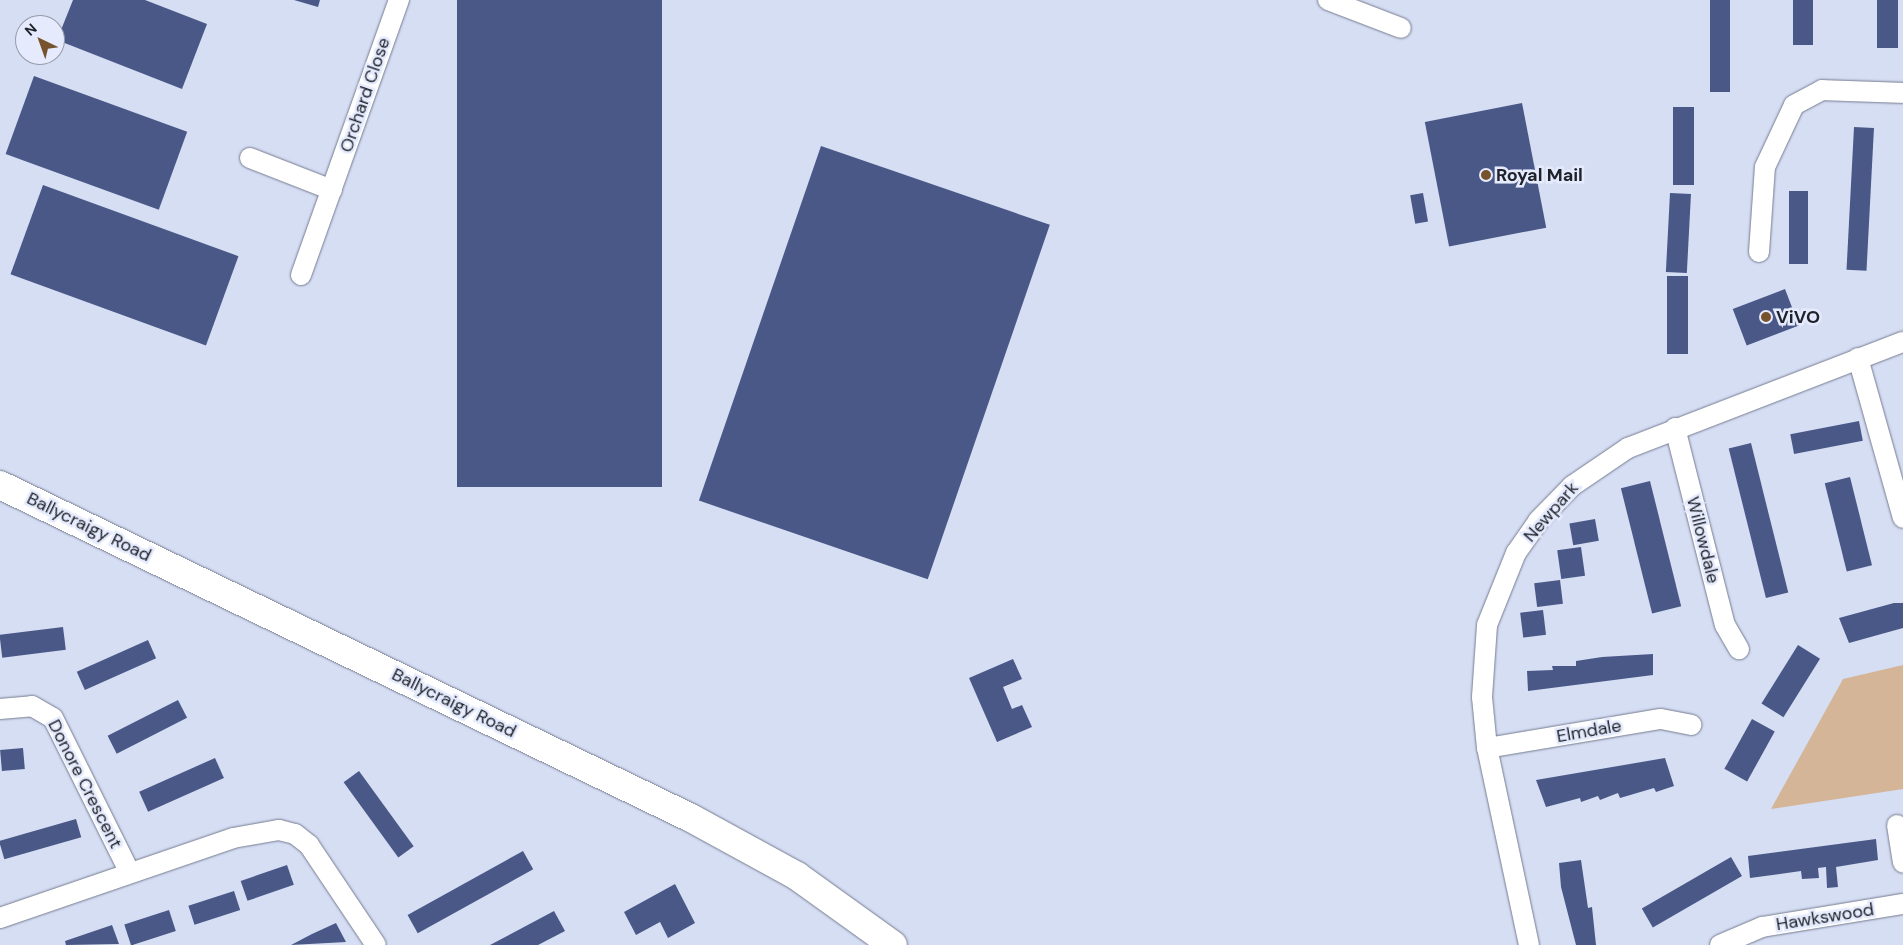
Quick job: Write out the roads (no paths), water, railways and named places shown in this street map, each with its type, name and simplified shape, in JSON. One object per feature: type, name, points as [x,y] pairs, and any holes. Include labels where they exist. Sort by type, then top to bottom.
[{"type":"main road","name":"Ballycraigy Road","points":[[0,485],[684,814],[797,876],[894,945]]},
{"type":"street","name":"Orchard Close","points":[[302,275],[399,0]]},
{"type":"street","points":[[1328,0],[1401,28]]},
{"type":"street","points":[[1759,252],[1765,167],[1794,105],[1822,90],[1903,94]]},
{"type":"street","points":[[250,158],[332,190]]},
{"type":"street","name":"Newpark","points":[[1529,945],[1486,748],[1482,659],[1487,625],[1516,553],[1542,516],[1593,469],[1675,428],[1903,342]]},
{"type":"street","points":[[1858,358],[1903,518]]},
{"type":"street","name":"Willowdale","points":[[1675,428],[1725,625],[1739,649]]},
{"type":"street","name":"Donore Crescent","points":[[0,709],[32,706],[53,718],[130,873]]},
{"type":"street","name":"Elmdale","points":[[1486,748],[1661,719],[1692,725]]},
{"type":"street","points":[[1897,824],[1903,862]]},
{"type":"street","points":[[0,918],[249,833],[292,832],[309,846],[376,945]]},
{"type":"street","name":"Hawkswood","points":[[1720,945],[1762,927],[1903,904]]},
{"type":"place","name":"Royal Mail","points":[[1486,175]]},
{"type":"place","name":"ViVO","points":[[1766,317]]}]
